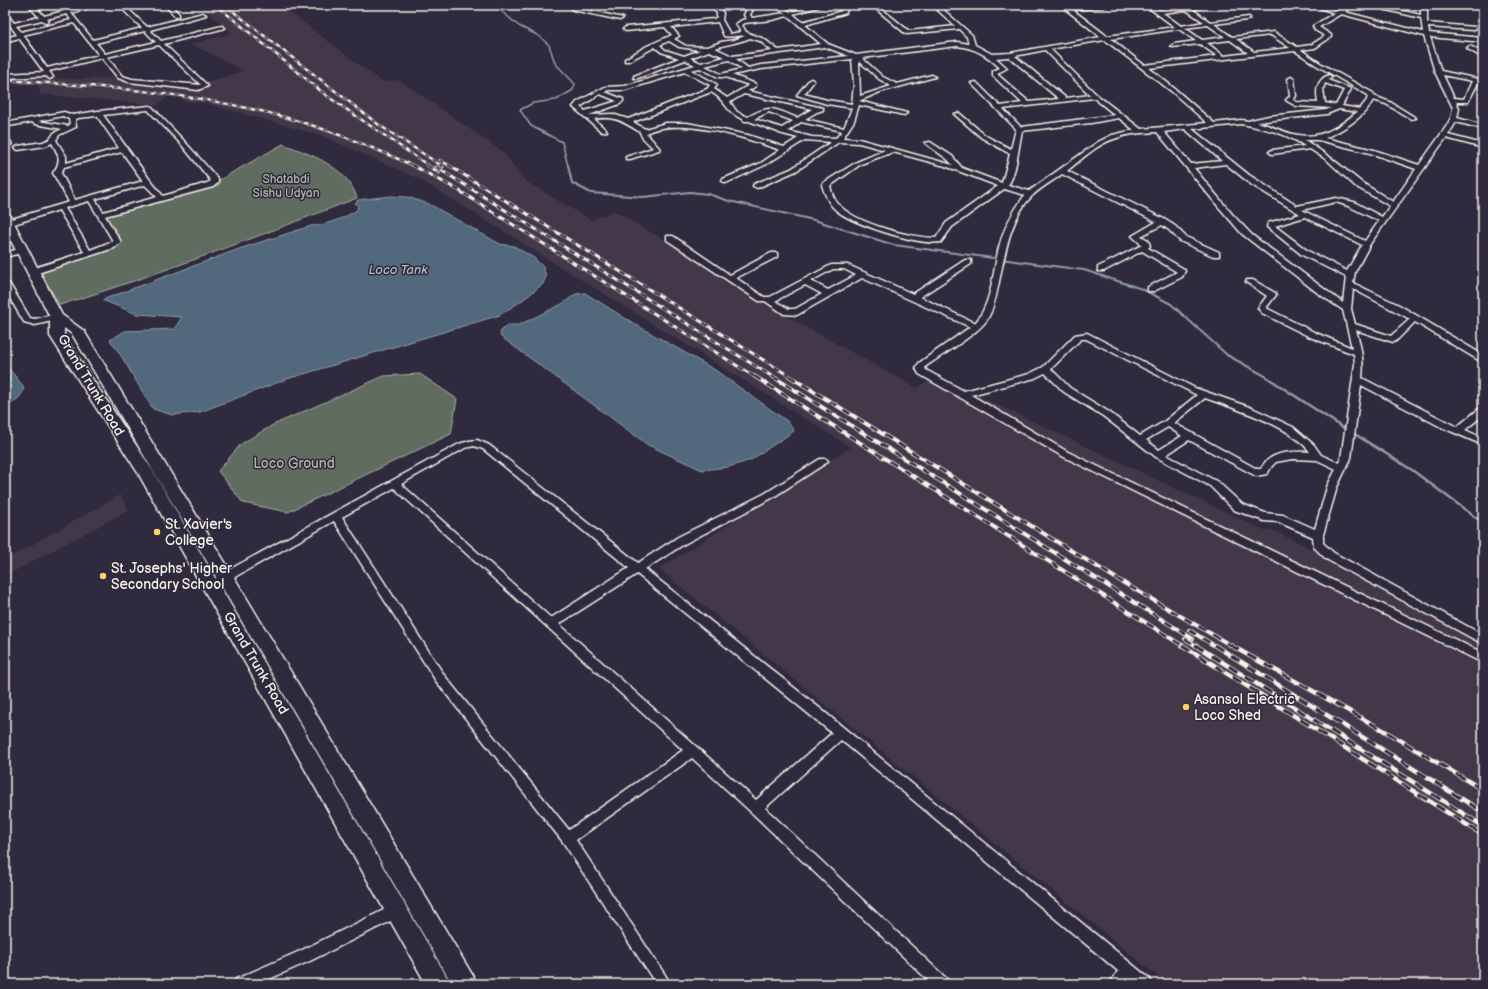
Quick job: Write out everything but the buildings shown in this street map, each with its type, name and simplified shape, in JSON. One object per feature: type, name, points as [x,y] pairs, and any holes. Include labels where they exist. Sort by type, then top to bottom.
[{"type":"main road","name":"Grand Trunk Road","points":[[8,227],[22,250],[32,272],[57,317],[57,336],[100,404],[218,581],[439,984]]},
{"type":"main road","points":[[218,581],[465,984]]},
{"type":"street","points":[[31,5],[51,26]]},
{"type":"street","points":[[62,5],[120,77],[125,80],[194,88],[205,86],[121,5]]},
{"type":"street","points":[[10,23],[43,18],[97,5]]},
{"type":"street","points":[[168,5],[177,15]]},
{"type":"street","points":[[580,5],[575,9],[620,18]]},
{"type":"street","points":[[608,5],[627,8],[633,5]]},
{"type":"street","points":[[717,5],[716,8],[720,15],[719,20],[724,27],[726,35],[747,35],[762,40],[787,56],[785,58],[739,64]]},
{"type":"street","points":[[750,5],[751,10],[747,14],[750,20]]},
{"type":"street","points":[[777,5],[790,14],[826,45],[856,57],[881,78],[896,86]]},
{"type":"street","points":[[747,35],[739,24],[750,20],[772,18],[790,14],[822,5]]},
{"type":"street","points":[[801,24],[844,12],[845,10],[836,5]]},
{"type":"street","points":[[936,5],[970,36],[972,46]]},
{"type":"street","points":[[1063,5],[1173,90],[1212,124]]},
{"type":"street","points":[[1069,9],[1104,5]]},
{"type":"street","points":[[1148,5],[1222,57]]},
{"type":"street","points":[[1157,12],[1184,7],[1214,5]]},
{"type":"street","points":[[1315,5],[1338,13],[1428,35],[1483,40]]},
{"type":"street","points":[[1143,67],[1313,47],[1328,37],[1328,34],[1316,28],[1350,5]]},
{"type":"street","points":[[1368,5],[1425,21],[1473,28]]},
{"type":"street","points":[[1424,5],[1425,21],[1438,72],[1456,108],[1454,119],[1444,136],[1393,204],[1384,220],[1366,244],[1349,280],[1346,308],[1358,353],[1358,380],[1351,417],[1346,458],[1332,487],[1318,535],[1318,544],[1330,556],[1483,640]]},
{"type":"street","points":[[1475,5],[1483,7]]},
{"type":"street","points":[[1184,7],[1210,23],[1252,53]]},
{"type":"street","points":[[878,8],[908,33],[960,28]]},
{"type":"street","points":[[89,37],[198,10]]},
{"type":"street","points":[[5,15],[48,74]]},
{"type":"street","points":[[93,42],[203,15]]},
{"type":"street","points":[[992,56],[1010,55],[1106,38],[1247,18]]},
{"type":"street","points":[[626,29],[719,20]]},
{"type":"street","points":[[5,40],[51,26],[76,21]]},
{"type":"street","points":[[627,60],[656,44],[676,36],[666,25]]},
{"type":"street","points":[[5,76],[48,74],[105,57],[222,28]]},
{"type":"street","points":[[1174,46],[1272,32],[1318,64],[1368,91],[1372,97],[1384,100],[1413,118]]},
{"type":"street","points":[[636,77],[686,59],[723,43],[738,41],[747,35]]},
{"type":"street","points":[[670,39],[680,47],[708,49],[723,53],[746,69]]},
{"type":"street","points":[[656,44],[663,51],[686,59],[717,75],[726,75],[746,69],[957,44],[972,46],[992,56],[1004,68],[995,72],[996,75],[1027,104]]},
{"type":"street","points":[[604,131],[576,107],[576,105],[610,87],[626,88],[729,57],[826,45]]},
{"type":"street","points":[[1046,48],[1095,96],[1139,131]]},
{"type":"street","points":[[1470,48],[1483,56]]},
{"type":"street","points":[[1010,55],[1065,100]]},
{"type":"street","points":[[757,186],[789,174],[802,166],[838,139],[846,130],[853,115],[855,102],[857,71],[856,57]]},
{"type":"street","points":[[629,121],[711,90],[710,89],[714,84],[685,69]]},
{"type":"street","points":[[1438,72],[1480,81],[1466,101],[1451,100]]},
{"type":"street","points":[[1460,76],[1465,73],[1483,77]]},
{"type":"street","points":[[1322,105],[1319,89],[1321,83],[1336,74]]},
{"type":"street","points":[[726,75],[754,85],[727,101]]},
{"type":"street","points":[[855,102],[896,86],[932,77]]},
{"type":"street","points":[[1291,79],[1293,96],[1289,100],[1296,104],[1338,106],[1361,111]]},
{"type":"street","points":[[811,81],[800,95],[827,102],[855,102],[904,113]]},
{"type":"street","points":[[1324,81],[1348,89],[1338,106],[1327,112],[1265,118],[1251,122],[1139,131],[1114,136],[1100,143],[1030,194],[1018,209],[1011,222],[1003,246],[984,318],[976,327],[922,365],[920,368],[922,372],[964,394],[1018,428],[1065,454],[1483,658]]},
{"type":"street","points":[[974,83],[1019,129]]},
{"type":"street","points":[[711,90],[727,101],[732,112],[746,120],[781,132],[804,137],[859,141],[959,169],[1003,186],[1030,194]]},
{"type":"street","points":[[586,116],[622,100],[600,92]]},
{"type":"street","points":[[744,92],[820,109]]},
{"type":"street","points":[[999,108],[1095,96]]},
{"type":"street","points":[[1318,138],[1348,123],[1361,111],[1372,97]]},
{"type":"street","points":[[781,132],[815,110],[820,109],[827,102]]},
{"type":"street","points":[[5,146],[9,144],[5,138],[6,125],[64,114],[73,118],[81,115],[152,108],[215,179],[214,183],[210,185],[101,215]]},
{"type":"street","points":[[746,120],[763,111],[770,110],[799,120],[846,130]]},
{"type":"street","points":[[98,113],[147,182],[161,198]]},
{"type":"street","points":[[586,116],[610,114],[621,117],[644,131],[666,125],[687,125],[748,137],[786,150]]},
{"type":"street","points":[[957,114],[984,137],[1013,153]]},
{"type":"street","points":[[1019,129],[1119,116]]},
{"type":"street","points":[[18,148],[44,144],[53,140],[56,134],[74,126],[72,120],[73,118]]},
{"type":"street","points":[[1454,119],[1483,127]]},
{"type":"street","points":[[29,120],[44,124],[53,124],[70,129]]},
{"type":"street","points":[[1251,122],[1280,130],[1296,137],[1312,147],[1358,184],[1393,204]]},
{"type":"street","points":[[1186,127],[1254,183],[1305,215],[1366,244]]},
{"type":"street","points":[[892,150],[859,163],[826,185],[831,201],[841,212],[873,226],[929,240],[938,240],[949,225],[1003,186],[1009,174],[1019,129]]},
{"type":"street","points":[[1160,130],[1249,237],[1282,261],[1324,295],[1346,308]]},
{"type":"street","points":[[628,158],[657,149],[655,145],[644,136],[642,133],[644,131]]},
{"type":"street","points":[[1444,136],[1483,146]]},
{"type":"street","points":[[726,181],[763,164],[804,137]]},
{"type":"street","points":[[1296,137],[1318,138],[1372,151],[1420,168]]},
{"type":"street","points":[[53,140],[63,156],[62,166],[57,173],[74,203]]},
{"type":"street","points":[[928,143],[949,157],[959,169]]},
{"type":"street","points":[[1272,152],[1312,147]]},
{"type":"street","points":[[62,166],[124,149]]},
{"type":"street","points":[[1191,166],[1229,162]]},
{"type":"street","points":[[1062,171],[1160,221],[1172,228],[1183,239],[1216,254]]},
{"type":"street","points":[[8,227],[74,203],[147,182]]},
{"type":"street","points":[[32,272],[111,246],[117,242],[91,198]]},
{"type":"street","points":[[1295,209],[1336,200],[1351,204],[1384,220]]},
{"type":"street","points":[[62,208],[88,253]]},
{"type":"street","points":[[1305,215],[1271,225],[1271,227],[1305,253],[1483,359]]},
{"type":"street","points":[[1101,269],[1143,248],[1146,244],[1136,236],[1157,225],[1160,221]]},
{"type":"street","points":[[670,238],[750,292],[768,300],[787,312],[792,313],[797,312],[829,294],[861,274]]},
{"type":"street","points":[[1143,248],[1181,271],[1179,275],[1151,289]]},
{"type":"street","points":[[5,255],[22,250]]},
{"type":"street","points":[[730,278],[774,255]]},
{"type":"street","points":[[914,297],[968,262]]},
{"type":"street","points":[[768,300],[831,267],[846,267],[914,297],[976,327]]},
{"type":"street","points":[[804,282],[829,294]]},
{"type":"street","points":[[1250,282],[1272,295],[1262,308],[1265,311],[1313,335],[1358,353]]},
{"type":"street","points":[[6,288],[28,320],[35,322],[57,317]]},
{"type":"street","points":[[1351,325],[1393,339],[1415,318]]},
{"type":"street","points":[[964,394],[1032,376],[1046,370],[1078,337],[1087,336],[1203,395],[1249,410],[1290,429],[1300,436],[1318,457]]},
{"type":"street","points":[[1046,370],[1067,390],[1106,414],[1158,455],[1214,484],[1238,507],[1264,517],[1284,520],[1318,535]]},
{"type":"street","points":[[1358,380],[1458,431],[1483,442]]},
{"type":"street","points":[[1140,440],[1168,423],[1203,395]]},
{"type":"street","points":[[1458,431],[1483,410]]},
{"type":"street","points":[[1168,423],[1256,473],[1264,472],[1269,463],[1282,457],[1307,455],[1318,457],[1341,468]]},
{"type":"street","points":[[1158,455],[1189,436]]},
{"type":"street","points":[[218,581],[462,446],[474,442],[479,443],[637,567],[1145,984]]},
{"type":"street","points":[[550,624],[637,567],[688,537],[768,496],[823,461]]},
{"type":"street","points":[[394,483],[756,808],[942,984]]},
{"type":"street","points":[[336,516],[440,678],[568,838],[664,984]]},
{"type":"street","points":[[756,808],[841,733]]},
{"type":"street","points":[[568,838],[692,750]]},
{"type":"street","points":[[241,984],[305,956],[398,910]]},
{"type":"street","points":[[1116,984],[1128,970]]},
{"type":"shaded area","points":[[199,5],[280,5],[382,82],[399,80],[503,152],[525,181],[591,220],[614,211],[708,265],[777,311],[917,388],[930,380],[961,399],[972,393],[1266,531],[1270,529],[1319,552],[1468,630],[1472,639],[1483,645],[1483,984],[1167,984],[659,569],[851,447],[419,179],[323,136],[205,103],[181,101],[184,98],[168,97],[157,105],[40,94],[39,85],[5,84],[5,77],[77,79],[118,78],[195,86],[244,71],[191,44],[232,33]]},
{"type":"shaded area","points":[[120,495],[129,510],[5,576],[5,560]]},
{"type":"green space","name":"Shatabdi Sishu Udyan","points":[[283,144],[316,157],[337,170],[352,187],[357,198],[172,268],[60,305],[36,266],[120,241],[104,217],[219,180]]},
{"type":"green space","name":"Loco Ground","points":[[420,374],[457,399],[451,434],[288,512],[243,503],[218,471],[241,444],[273,425],[384,376]]},
{"type":"water","name":"Loco Tank","points":[[390,196],[407,197],[429,204],[500,244],[514,246],[534,258],[543,267],[546,276],[543,284],[500,315],[287,379],[200,412],[172,415],[153,409],[110,340],[125,331],[174,329],[182,317],[137,314],[102,300],[239,249],[311,226],[335,221],[357,210],[358,205],[355,203],[358,200]]},
{"type":"water","points":[[585,293],[633,323],[715,370],[787,421],[794,431],[751,460],[728,467],[702,470],[648,445],[500,336],[501,331],[507,325],[519,325],[562,304],[576,294]]},
{"type":"water","points":[[5,364],[24,387],[20,397],[5,408]]},
{"type":"waterway","points":[[494,5],[519,26],[539,36],[549,45],[555,63],[575,84],[573,90],[556,100],[533,103],[520,110],[531,126],[562,142],[568,166]]},
{"type":"waterway","points":[[568,165],[572,183],[591,193],[643,197],[690,192],[708,194],[729,201],[814,220],[894,245],[1084,270],[1142,289],[1171,304],[1227,355],[1267,377]]},
{"type":"waterway","points":[[1265,376],[1348,431]]},
{"type":"waterway","points":[[1353,433],[1412,470],[1483,523]]},
{"type":"railway","points":[[216,5],[327,96],[429,166]]},
{"type":"railway","points":[[230,9],[379,125],[442,166]]},
{"type":"railway","points":[[5,80],[146,91],[250,108],[334,133],[413,166]]},
{"type":"railway","points":[[440,160],[450,166]]},
{"type":"railway","points":[[427,165],[439,173]]},
{"type":"railway","points":[[448,165],[791,377]]},
{"type":"railway","points":[[413,166],[458,190],[755,377]]},
{"type":"railway","points":[[436,167],[773,377]]},
{"type":"railway","points":[[754,376],[1183,646]]},
{"type":"railway","points":[[772,376],[1193,639]]},
{"type":"railway","points":[[789,376],[1117,579],[1232,646]]},
{"type":"railway","points":[[1189,630],[1215,646]]},
{"type":"railway","points":[[1185,639],[1197,646]]},
{"type":"railway","points":[[1182,645],[1483,835]]},
{"type":"railway","points":[[1195,645],[1483,826]]},
{"type":"railway","points":[[1214,645],[1483,812]]},
{"type":"railway","points":[[1230,645],[1383,730],[1483,790]]},
{"type":"place","name":"St. Xavier's College","points":[[157,532]]},
{"type":"place","name":"St. Josephs' Higher Secondary School","points":[[103,576]]},
{"type":"place","name":"Asansol Electric Loco Shed","points":[[1186,707]]}]
